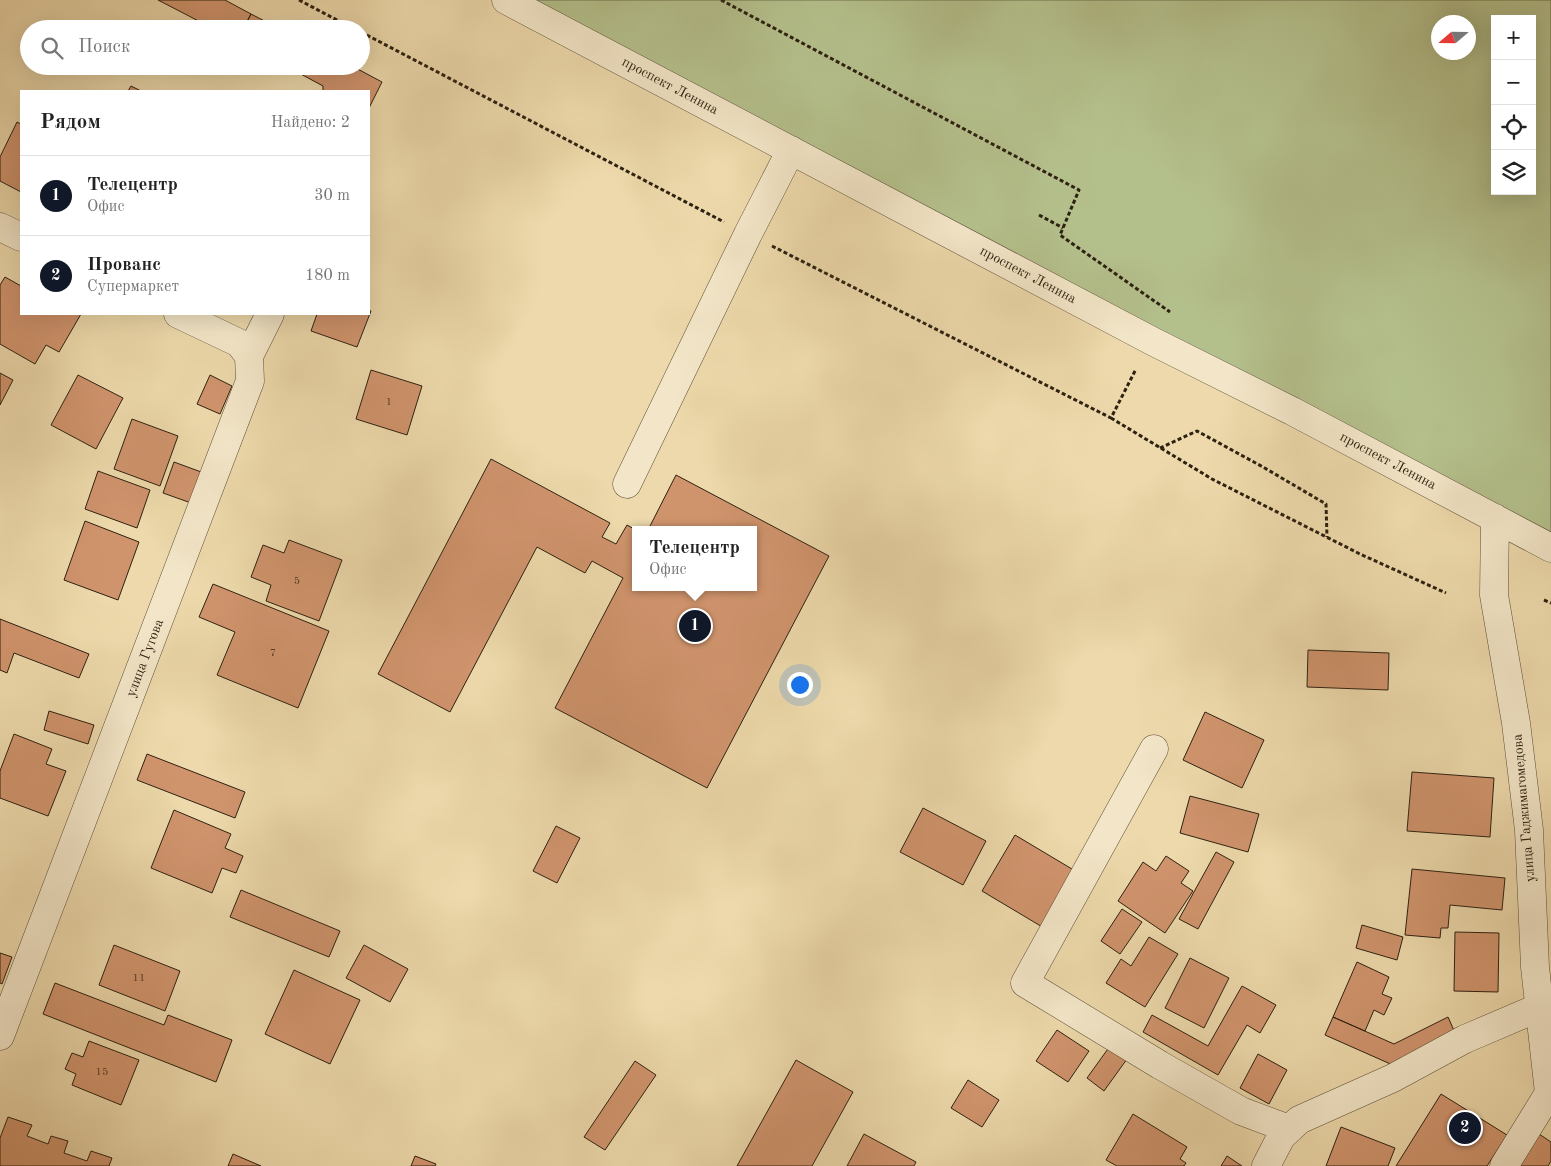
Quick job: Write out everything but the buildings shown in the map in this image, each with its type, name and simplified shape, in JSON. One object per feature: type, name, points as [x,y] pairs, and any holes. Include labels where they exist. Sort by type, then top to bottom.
[{"type":"street","name":"проспект Ленина","points":[[506,0],[1145,337],[1292,411],[1551,548]]},
{"type":"street","points":[[627,484],[791,150]]},
{"type":"street","points":[[0,227],[20,237]]},
{"type":"street","points":[[180,315],[239,343],[249,356],[270,315]]},
{"type":"street","name":"улица Гугова","points":[[0,1036],[250,381],[249,356]]},
{"type":"street","name":"улица Гаджимагомедова","points":[[1495,518],[1494,595],[1516,723],[1529,830],[1543,969],[1540,1007],[1550,1095]]},
{"type":"street","points":[[1154,749],[1025,983],[1160,1065],[1241,1110],[1290,1129]]},
{"type":"street","points":[[1266,1166],[1281,1136],[1299,1120],[1393,1078],[1465,1039],[1540,1007]]},
{"type":"street","points":[[1504,1166],[1550,1095]]},
{"type":"path","points":[[300,0],[337,20]]},
{"type":"path","points":[[721,0],[1079,190],[1060,235],[1170,312]]},
{"type":"path","points":[[1039,215],[1063,228]]},
{"type":"path","points":[[1111,418],[1212,479],[1360,554],[1446,593]]},
{"type":"path","points":[[1160,448],[1197,431],[1326,504],[1327,537]]},
{"type":"path","points":[[1544,600],[1551,603]]},
{"type":"green space","points":[[506,0],[1551,0],[1551,548]]},
{"type":"place","name":"Телецентр","points":[[695,626]]},
{"type":"place","name":"Прованс","points":[[1465,1128]]}]
